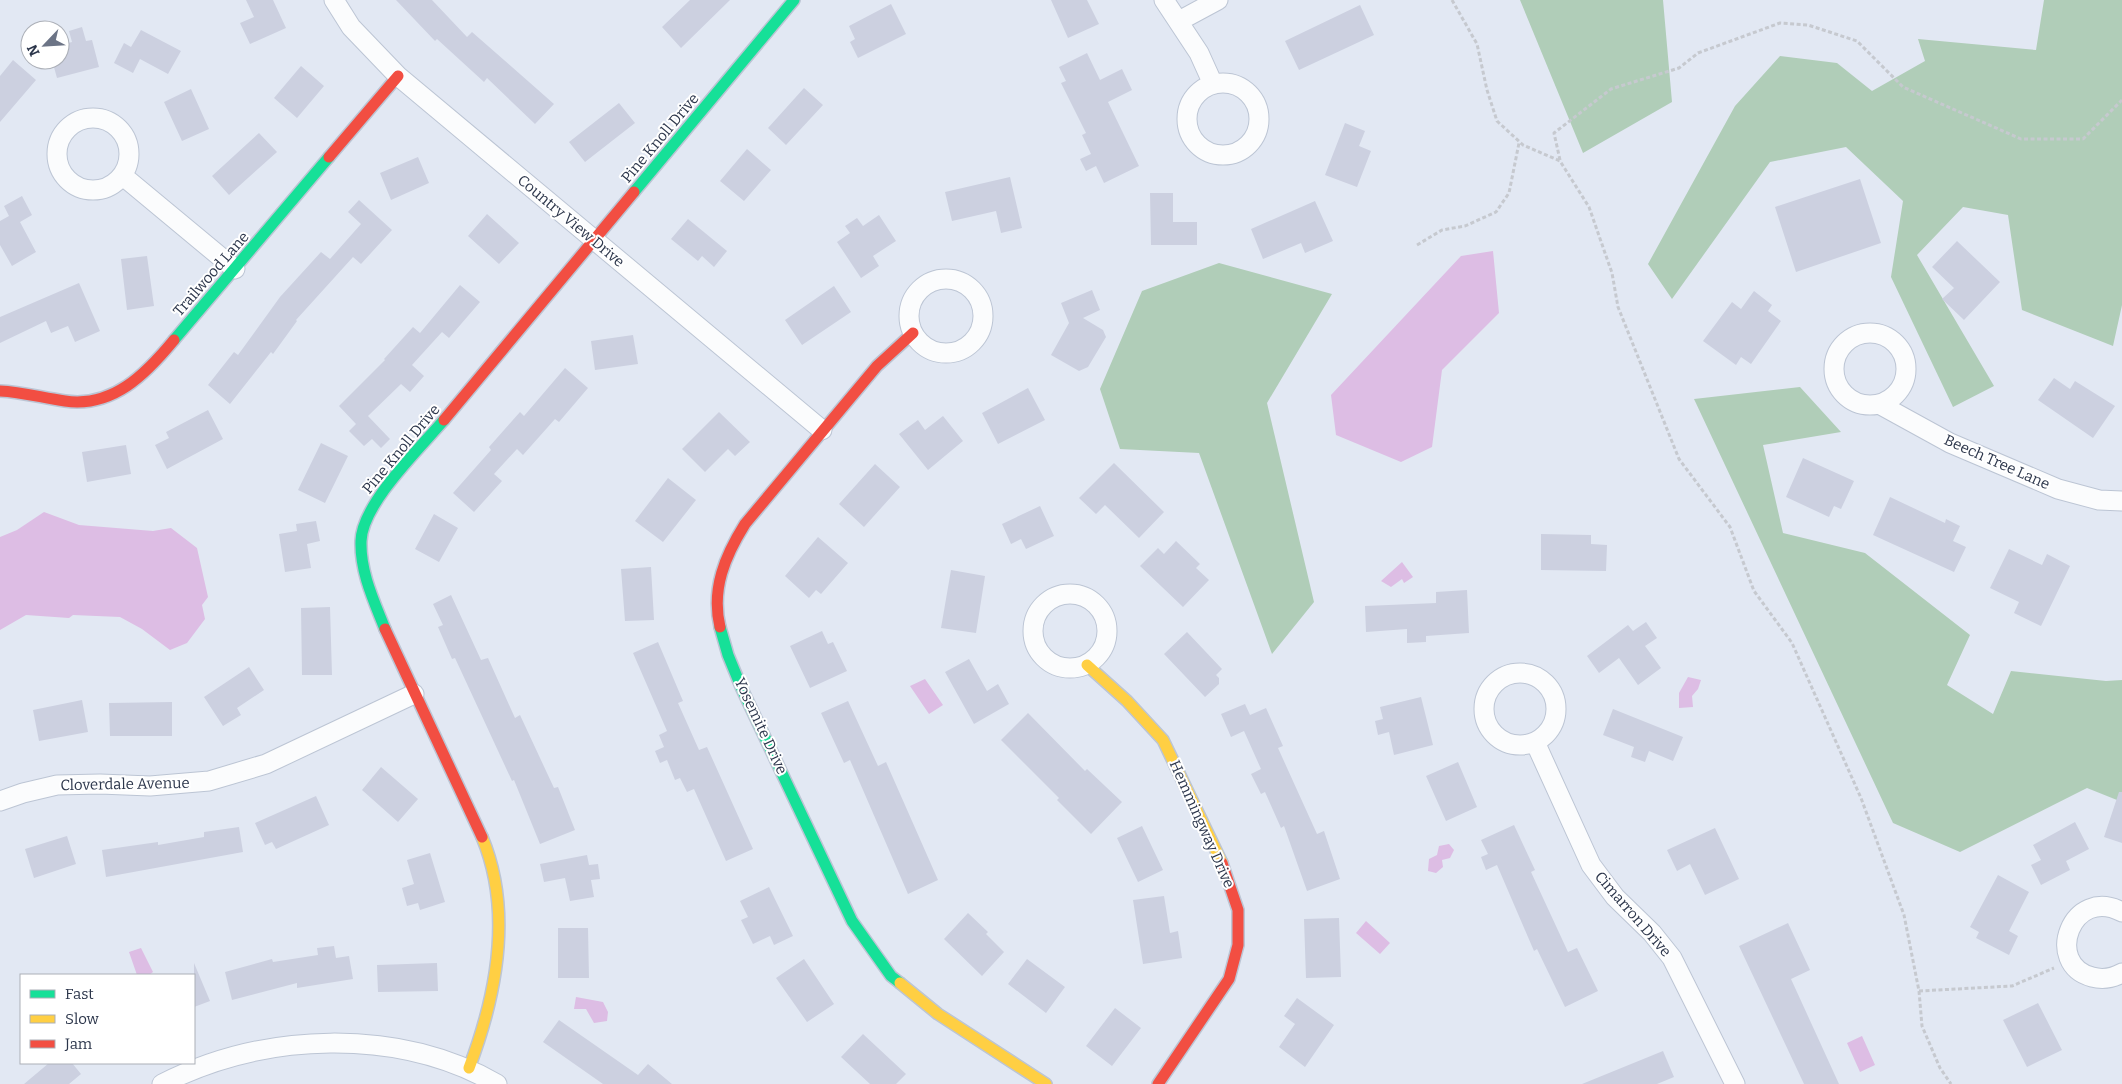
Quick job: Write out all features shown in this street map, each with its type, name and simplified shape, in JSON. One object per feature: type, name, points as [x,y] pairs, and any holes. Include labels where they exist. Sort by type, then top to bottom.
[{"type":"street","name":"Country View Drive","points":[[334,0],[351,26],[398,76],[822,430]]},
{"type":"street","name":"Pine Knoll Drive","points":[[469,1068],[491,1006],[496,962],[498,911],[488,853],[452,765],[414,694],[385,630],[365,575],[360,542],[372,508],[794,0]]},
{"type":"street","points":[[1164,0],[1180,21],[1199,53],[1213,84]]},
{"type":"street","points":[[1180,21],[1218,0]]},
{"type":"street","name":"Trailwood Lane","points":[[0,390],[9,390],[58,401],[82,402],[110,396],[137,380],[235,269],[398,76]]},
{"type":"street","points":[[123,176],[235,269]]},
{"type":"street","name":"Yosemite Drive","points":[[914,333],[877,366],[744,524],[728,551],[718,584],[719,625],[735,670],[848,912],[872,952],[891,976],[938,1014],[1046,1084]]},
{"type":"street","name":"Beech Tree Lane","points":[[1879,404],[1950,443],[2058,489],[2099,500],[2122,501]]},
{"type":"street","points":[[1075,593],[1094,603],[1102,612],[1107,623],[1107,636],[1104,647],[1097,657],[1087,665],[1075,669],[1062,668],[1050,664],[1041,656],[1034,644],[1032,632],[1034,620],[1040,608],[1049,600],[1060,595],[1075,593]]},
{"type":"street","name":"Hemmingway Drive","points":[[1087,665],[1128,701],[1163,740],[1228,875],[1238,910],[1238,945],[1229,979],[1158,1084]]},
{"type":"street","name":"Cloverdale Avenue","points":[[0,801],[57,785],[150,786],[209,781],[266,764],[414,694]]},
{"type":"street","name":"Cimarron Drive","points":[[1535,742],[1591,865],[1615,897],[1652,933],[1672,958],[1735,1084]]},
{"type":"street","points":[[2121,978],[2099,978],[2082,972],[2072,961],[2067,948],[2067,939],[2069,930],[2080,914],[2097,907],[2106,906],[2122,912]]},
{"type":"street","points":[[162,1084],[196,1068],[229,1057],[264,1048],[304,1043],[376,1046],[469,1068],[498,1084]]},
{"type":"path","points":[[1452,0],[1477,44],[1487,90],[1497,121],[1519,142],[1560,160]]},
{"type":"path","points":[[1951,1084],[1940,1068],[1922,1026],[1919,991],[1904,914],[1861,798],[1792,643],[1754,590],[1730,527],[1679,459],[1618,307],[1612,274],[1589,207],[1560,160],[1554,133],[1611,89],[1679,68],[1698,53],[1780,23],[1808,25],[1857,41],[1903,87],[2021,139],[2083,139],[2122,100]]},
{"type":"path","points":[[1416,245],[1442,230],[1465,226],[1496,212],[1509,193],[1519,142]]},
{"type":"path","points":[[1919,991],[2012,986],[2072,961]]},
{"type":"green space","points":[[1520,0],[1663,0],[1672,102],[1583,153]]},
{"type":"green space","points":[[2044,0],[2122,0],[2122,305],[2113,346],[2022,310],[2008,215],[1963,207],[1917,255],[1994,386],[1953,407],[1891,277],[1903,201],[1846,147],[1770,162],[1672,299],[1648,264],[1735,106],[1780,56],[1837,63],[1872,91],[1925,61],[1918,39],[2036,50]]},
{"type":"green space","points":[[1219,263],[1332,294],[1267,403],[1314,602],[1272,654],[1199,453],[1120,449],[1100,389],[1142,291]]},
{"type":"green space","points":[[1800,387],[1841,432],[1763,445],[1783,533],[1865,553],[1970,635],[1947,685],[1993,714],[2011,671],[2106,681],[2122,680],[2122,802],[2087,788],[1960,852],[1893,823],[1694,399]]},
{"type":"shaded area","points":[[1493,251],[1499,313],[1442,370],[1432,447],[1401,462],[1336,435],[1331,395],[1461,256]]},
{"type":"shaded area","points":[[44,512],[79,525],[153,531],[171,528],[197,548],[208,597],[202,605],[205,619],[187,643],[170,650],[142,629],[120,617],[73,615],[69,618],[26,615],[0,630],[0,537],[17,530]]},
{"type":"shaded area","points":[[1402,562],[1413,577],[1404,583],[1402,579],[1391,587],[1381,581]]},
{"type":"shaded area","points":[[1688,677],[1701,680],[1698,689],[1692,696],[1693,707],[1679,708],[1679,693]]},
{"type":"shaded area","points":[[925,679],[943,705],[929,714],[910,686]]},
{"type":"shaded area","points":[[1449,844],[1454,850],[1450,858],[1442,860],[1443,867],[1436,873],[1428,871],[1429,859],[1437,855],[1439,846]]},
{"type":"shaded area","points":[[1366,921],[1390,943],[1380,954],[1356,933]]},
{"type":"shaded area","points":[[141,948],[153,972],[150,974],[137,974],[129,952]]},
{"type":"shaded area","points":[[576,997],[603,1002],[608,1012],[607,1021],[594,1023],[586,1009],[574,1009]]},
{"type":"shaded area","points":[[1862,1036],[1875,1065],[1860,1072],[1847,1043]]},
{"type":"building","points":[[246,0],[273,0],[286,28],[250,44],[240,23],[254,17]]},
{"type":"building","points":[[396,0],[432,0],[467,37],[472,32],[554,104],[535,124],[487,78],[484,82],[437,39],[435,41]]},
{"type":"building","points":[[690,0],[730,0],[681,48],[662,27]]},
{"type":"building","points":[[1051,0],[1087,0],[1099,24],[1068,38]]},
{"type":"building","points":[[891,4],[906,34],[858,58],[850,42],[855,39],[849,26]]},
{"type":"building","points":[[1360,5],[1374,35],[1299,70],[1285,41]]},
{"type":"building","points":[[82,27],[86,41],[92,40],[99,67],[57,78],[55,70],[70,70],[70,42],[72,42],[70,31]]},
{"type":"building","points":[[141,30],[181,51],[168,74],[140,59],[133,73],[114,63],[124,43],[131,47]]},
{"type":"building","points":[[1087,53],[1100,80],[1122,69],[1132,90],[1108,102],[1139,166],[1104,183],[1096,166],[1086,171],[1080,159],[1091,154],[1082,135],[1086,133],[1061,83],[1066,81],[1059,67]]},
{"type":"building","points":[[13,60],[20,66],[20,70],[24,70],[36,80],[0,122],[0,76]]},
{"type":"building","points":[[301,66],[324,86],[297,118],[274,98]]},
{"type":"building","points":[[804,88],[823,105],[786,145],[768,128]]},
{"type":"building","points":[[191,89],[209,129],[182,141],[164,102]]},
{"type":"building","points":[[619,103],[635,123],[585,162],[569,142]]},
{"type":"building","points":[[1345,123],[1365,131],[1359,146],[1371,151],[1357,187],[1325,175]]},
{"type":"building","points":[[259,133],[277,152],[229,195],[212,176]]},
{"type":"building","points":[[747,149],[771,170],[744,201],[720,181]]},
{"type":"building","points":[[418,157],[429,183],[391,200],[380,173]]},
{"type":"building","points":[[1010,177],[1022,228],[1001,233],[996,211],[952,221],[945,192]]},
{"type":"building","points":[[1860,179],[1881,243],[1796,272],[1775,207]]},
{"type":"building","points":[[1150,193],[1173,193],[1173,222],[1197,222],[1197,245],[1151,245]]},
{"type":"building","points":[[22,196],[32,215],[20,222],[36,252],[12,266],[0,245],[0,221],[9,216],[4,206]]},
{"type":"building","points":[[359,200],[392,230],[361,264],[353,257],[296,320],[273,354],[271,352],[230,404],[208,385],[234,352],[238,355],[280,297],[321,252],[330,259],[361,224],[348,212]]},
{"type":"building","points":[[1315,201],[1333,241],[1305,253],[1301,243],[1263,259],[1251,229]]},
{"type":"building","points":[[487,214],[519,243],[499,264],[468,236]]},
{"type":"building","points":[[879,215],[896,241],[873,256],[879,266],[861,278],[837,242],[850,233],[845,226],[857,218],[863,226]]},
{"type":"building","points":[[688,219],[727,251],[714,267],[702,256],[698,261],[671,239]]},
{"type":"building","points":[[1957,241],[2000,282],[1964,320],[1942,299],[1954,288],[1932,267]]},
{"type":"building","points":[[147,256],[154,306],[127,310],[121,259]]},
{"type":"building","points":[[79,283],[100,331],[75,342],[68,326],[51,333],[46,321],[0,343],[0,317]]},
{"type":"building","points":[[460,285],[480,302],[449,338],[442,332],[412,365],[424,376],[410,392],[401,384],[368,416],[390,439],[381,448],[372,439],[364,446],[349,431],[356,424],[339,406],[385,360],[413,327],[420,333]]},
{"type":"building","points":[[834,286],[851,312],[802,345],[785,320]]},
{"type":"building","points":[[1092,290],[1100,310],[1083,318],[1103,330],[1106,337],[1088,367],[1079,371],[1051,355],[1069,323],[1061,303]]},
{"type":"building","points":[[1754,291],[1772,305],[1768,311],[1781,321],[1751,364],[1741,357],[1736,365],[1703,341],[1732,302],[1741,309]]},
{"type":"building","points":[[633,335],[638,364],[595,370],[591,341]]},
{"type":"building","points":[[565,368],[588,388],[559,422],[555,419],[523,455],[517,449],[494,474],[502,481],[474,512],[453,493],[491,450],[489,447],[520,412],[524,416]]},
{"type":"building","points":[[2054,378],[2070,389],[2075,381],[2115,406],[2093,438],[2038,400]]},
{"type":"building","points":[[1028,388],[1045,420],[998,444],[982,413]]},
{"type":"building","points":[[208,410],[223,439],[167,469],[155,445],[169,438],[166,432]]},
{"type":"building","points":[[719,412],[750,442],[735,456],[728,449],[705,472],[682,449]]},
{"type":"building","points":[[943,416],[963,441],[928,470],[899,434],[918,420],[925,430]]},
{"type":"building","points":[[321,443],[348,456],[325,503],[298,490]]},
{"type":"building","points":[[126,445],[131,474],[87,482],[82,452]]},
{"type":"building","points":[[1803,458],[1854,481],[1841,509],[1834,506],[1829,517],[1786,497]]},
{"type":"building","points":[[1114,463],[1164,512],[1139,538],[1105,505],[1096,514],[1079,498]]},
{"type":"building","points":[[875,464],[900,487],[864,527],[839,504]]},
{"type":"building","points":[[668,478],[696,500],[663,542],[635,521]]},
{"type":"building","points":[[1890,497],[1945,523],[1946,519],[1960,526],[1953,541],[1966,547],[1954,572],[1873,535]]},
{"type":"building","points":[[1040,506],[1054,536],[1026,549],[1021,539],[1011,544],[1002,524]]},
{"type":"building","points":[[434,514],[458,528],[439,562],[415,549]]},
{"type":"building","points":[[316,521],[320,541],[307,544],[311,568],[285,572],[279,534],[297,531],[296,524]]},
{"type":"building","points":[[1541,534],[1591,535],[1591,544],[1607,545],[1606,571],[1541,570]]},
{"type":"building","points":[[818,537],[848,563],[821,594],[816,590],[809,598],[785,576]]},
{"type":"building","points":[[1176,541],[1200,564],[1196,568],[1209,580],[1183,607],[1140,566],[1158,548],[1164,554]]},
{"type":"building","points":[[2009,549],[2042,565],[2047,554],[2070,566],[2041,626],[2014,613],[2019,602],[1990,588]]},
{"type":"building","points":[[651,567],[654,620],[625,621],[621,569]]},
{"type":"building","points":[[951,570],[985,576],[976,633],[941,628]]},
{"type":"building","points":[[1467,590],[1469,633],[1426,636],[1426,642],[1407,643],[1407,629],[1366,632],[1365,606],[1436,603],[1436,592]]},
{"type":"building","points":[[451,595],[481,660],[488,658],[515,718],[520,715],[554,788],[558,787],[575,830],[540,844],[514,780],[512,781],[455,658],[452,659],[438,627],[443,625],[433,604]]},
{"type":"building","points":[[330,607],[332,675],[302,675],[301,608]]},
{"type":"building","points":[[1646,622],[1657,638],[1645,646],[1661,668],[1638,685],[1619,658],[1599,673],[1587,656],[1628,625],[1633,631]]},
{"type":"building","points":[[822,631],[828,644],[833,642],[847,671],[810,688],[790,646]]},
{"type":"building","points":[[1187,632],[1222,669],[1216,675],[1219,678],[1219,684],[1205,697],[1164,654]]},
{"type":"building","points":[[658,642],[683,701],[678,703],[699,750],[707,747],[753,849],[726,861],[694,789],[687,792],[680,778],[675,780],[667,760],[660,763],[655,751],[664,747],[659,735],[667,731],[633,653]]},
{"type":"building","points":[[969,659],[987,691],[998,684],[1009,704],[974,724],[945,672]]},
{"type":"building","points":[[249,667],[264,690],[237,708],[241,715],[223,726],[204,697]]},
{"type":"building","points":[[1421,697],[1433,745],[1394,755],[1389,732],[1378,735],[1375,721],[1383,719],[1380,707]]},
{"type":"building","points":[[82,700],[88,732],[39,741],[33,710]]},
{"type":"building","points":[[848,701],[878,766],[886,762],[938,880],[908,894],[850,760],[844,763],[821,713]]},
{"type":"building","points":[[172,702],[172,736],[110,736],[109,703]]},
{"type":"building","points":[[1245,704],[1250,715],[1266,708],[1283,746],[1278,748],[1317,834],[1324,831],[1340,879],[1307,891],[1284,826],[1281,828],[1265,792],[1261,794],[1251,774],[1261,769],[1244,731],[1231,737],[1221,714]]},
{"type":"building","points":[[1613,709],[1683,737],[1673,761],[1649,751],[1645,762],[1631,757],[1634,747],[1603,735]]},
{"type":"building","points":[[1028,713],[1085,771],[1087,769],[1122,802],[1091,834],[1057,800],[1059,798],[1001,740]]},
{"type":"building","points":[[1458,762],[1477,807],[1446,821],[1426,776]]},
{"type":"building","points":[[381,767],[418,799],[398,822],[362,790]]},
{"type":"building","points":[[2119,792],[2122,792],[2122,843],[2104,837]]},
{"type":"building","points":[[316,796],[329,825],[276,849],[272,842],[265,845],[255,823]]},
{"type":"building","points":[[2075,822],[2089,849],[2066,861],[2070,870],[2041,885],[2031,865],[2041,860],[2033,845]]},
{"type":"building","points":[[1514,825],[1535,870],[1531,872],[1568,952],[1577,948],[1598,991],[1565,1007],[1537,949],[1534,951],[1497,865],[1486,870],[1481,857],[1488,854],[1481,840]]},
{"type":"building","points":[[1142,826],[1163,870],[1138,882],[1117,838]]},
{"type":"building","points":[[239,827],[243,852],[106,877],[102,850],[158,842],[158,845],[204,837],[204,832]]},
{"type":"building","points":[[1715,828],[1739,879],[1705,895],[1690,864],[1677,871],[1667,850]]},
{"type":"building","points":[[67,836],[76,864],[34,878],[25,849]]},
{"type":"building","points":[[430,853],[445,902],[420,910],[418,903],[407,906],[402,888],[414,884],[407,860]]},
{"type":"building","points":[[587,855],[589,865],[598,864],[600,879],[591,880],[594,897],[570,901],[565,878],[544,882],[540,864]]},
{"type":"building","points":[[1998,875],[2029,892],[2009,931],[2018,936],[2009,955],[1976,938],[1979,932],[1970,927]]},
{"type":"building","points":[[769,887],[793,936],[774,945],[770,936],[753,944],[741,920],[748,917],[740,901]]},
{"type":"building","points":[[1164,896],[1170,933],[1178,931],[1182,958],[1143,964],[1133,900]]},
{"type":"building","points":[[968,913],[988,932],[986,934],[1004,952],[982,976],[944,939]]},
{"type":"building","points":[[1339,918],[1341,977],[1306,978],[1304,919]]},
{"type":"building","points":[[1788,923],[1810,970],[1791,979],[1839,1084],[1804,1084],[1739,946]]},
{"type":"building","points":[[558,928],[588,928],[589,978],[558,978]]},
{"type":"building","points":[[334,946],[336,958],[349,956],[353,979],[297,988],[297,983],[232,1000],[225,972],[272,959],[273,962],[318,955],[317,948]]},
{"type":"building","points":[[804,959],[834,1004],[807,1022],[776,978]]},
{"type":"building","points":[[1027,959],[1065,987],[1046,1013],[1008,984]]},
{"type":"building","points":[[194,963],[210,1001],[195,1007],[195,974]]},
{"type":"building","points":[[437,963],[438,991],[378,992],[377,965]]},
{"type":"building","points":[[1297,998],[1334,1025],[1305,1067],[1279,1047],[1295,1024],[1284,1016]]},
{"type":"building","points":[[2038,1003],[2062,1050],[2027,1067],[2003,1020]]},
{"type":"building","points":[[1115,1008],[1141,1028],[1112,1066],[1086,1046]]},
{"type":"building","points":[[559,1020],[638,1075],[648,1064],[672,1084],[603,1084],[543,1042]]},
{"type":"building","points":[[863,1034],[906,1074],[896,1084],[870,1084],[841,1057]]},
{"type":"building","points":[[1663,1051],[1674,1077],[1657,1084],[1582,1084]]},
{"type":"building","points":[[48,1064],[73,1064],[81,1074],[69,1084],[24,1084]]},
{"type":"traffic: fast","points":[[634,192],[794,0]]},
{"type":"traffic: fast","points":[[174,340],[329,157]]},
{"type":"traffic: fast","points":[[385,629],[365,575],[361,553],[364,526],[381,494],[393,478],[444,420]]},
{"type":"traffic: fast","points":[[720,627],[728,655],[742,689],[852,921],[891,976],[900,983]]},
{"type":"traffic: slow","points":[[1087,665],[1127,701],[1163,740],[1222,863]]},
{"type":"traffic: slow","points":[[469,1068],[487,1012],[497,954],[499,924],[497,894],[491,865],[482,837]]},
{"type":"traffic: slow","points":[[900,983],[938,1014],[1046,1084]]},
{"type":"traffic: jam","points":[[329,157],[398,76]]},
{"type":"traffic: jam","points":[[444,420],[634,192]]},
{"type":"traffic: jam","points":[[720,627],[717,599],[722,573],[731,548],[745,524],[877,366],[913,333]]},
{"type":"traffic: jam","points":[[0,391],[65,401],[82,402],[98,399],[113,394],[140,376],[174,340]]},
{"type":"traffic: jam","points":[[385,629],[482,837]]},
{"type":"traffic: jam","points":[[1158,1084],[1229,979],[1238,945],[1238,910],[1222,863]]}]
